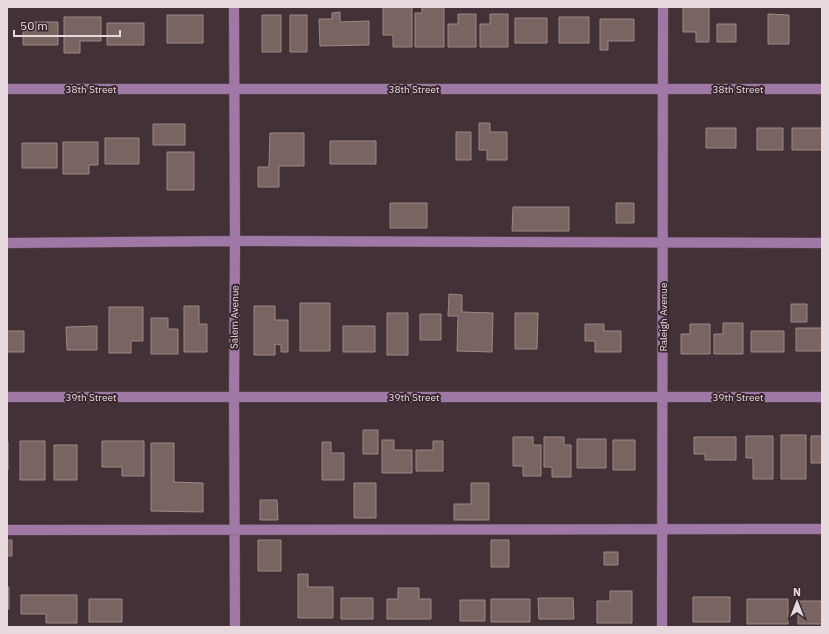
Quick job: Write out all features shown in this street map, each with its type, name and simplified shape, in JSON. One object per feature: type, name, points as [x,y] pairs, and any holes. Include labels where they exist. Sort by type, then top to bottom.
[{"type":"street","name":"Salem Avenue","points":[[234,7],[235,627]]},
{"type":"street","name":"Raleigh Avenue","points":[[662,627],[663,7]]},
{"type":"street","name":"38th Street","points":[[7,89],[822,89]]},
{"type":"street","points":[[7,243],[235,241],[822,243]]},
{"type":"street","name":"39th Street","points":[[7,397],[822,396]]},
{"type":"street","points":[[7,530],[822,529]]},
{"type":"building","points":[[383,7],[412,7],[412,47],[393,47],[393,35],[383,35]]},
{"type":"building","points":[[422,7],[444,7],[444,47],[415,47],[415,13],[422,13]]},
{"type":"building","points":[[683,7],[709,7],[709,42],[696,42],[696,32],[683,32]]},
{"type":"building","points":[[340,12],[340,22],[369,21],[369,45],[320,46],[319,19],[332,19],[332,13]]},
{"type":"building","points":[[458,14],[476,14],[476,47],[448,47],[448,24],[458,24]]},
{"type":"building","points":[[490,14],[508,14],[508,47],[480,47],[480,24],[490,24]]},
{"type":"building","points":[[768,14],[789,15],[789,44],[768,44]]},
{"type":"building","points":[[167,15],[203,15],[203,43],[167,43]]},
{"type":"building","points":[[262,15],[281,15],[281,52],[262,52]]},
{"type":"building","points":[[290,15],[307,15],[307,52],[290,52]]},
{"type":"building","points":[[64,17],[101,17],[101,41],[80,41],[80,53],[64,53]]},
{"type":"building","points":[[559,17],[589,17],[589,43],[559,43]]},
{"type":"building","points":[[515,18],[547,18],[547,43],[515,43]]},
{"type":"building","points":[[600,19],[634,19],[634,41],[608,41],[608,50],[600,50]]},
{"type":"building","points":[[23,22],[58,22],[58,45],[23,45]]},
{"type":"building","points":[[107,23],[144,23],[144,45],[107,45]]},
{"type":"building","points":[[717,24],[736,24],[736,42],[717,42]]},
{"type":"building","points":[[479,123],[490,123],[490,132],[507,132],[507,160],[487,160],[487,150],[479,150]]},
{"type":"building","points":[[153,124],[185,124],[185,145],[153,145]]},
{"type":"building","points":[[706,128],[736,128],[736,148],[706,148]]},
{"type":"building","points":[[757,128],[783,128],[783,150],[757,150]]},
{"type":"building","points":[[792,128],[822,128],[822,150],[792,150]]},
{"type":"building","points":[[456,132],[471,132],[471,160],[456,160]]},
{"type":"building","points":[[270,133],[304,133],[304,166],[279,166],[279,187],[258,187],[258,167],[269,167]]},
{"type":"building","points":[[105,138],[139,138],[139,164],[105,164]]},
{"type":"building","points":[[330,141],[376,141],[376,164],[330,164]]},
{"type":"building","points":[[63,142],[98,142],[98,165],[89,165],[89,174],[63,174]]},
{"type":"building","points":[[22,143],[57,143],[57,168],[22,168]]},
{"type":"building","points":[[167,152],[194,152],[194,190],[167,190]]},
{"type":"building","points":[[390,203],[427,203],[427,228],[390,228]]},
{"type":"building","points":[[616,203],[634,203],[634,223],[616,223]]},
{"type":"building","points":[[513,207],[569,207],[569,231],[512,231]]},
{"type":"building","points":[[449,294],[462,295],[462,312],[493,313],[492,352],[457,351],[458,316],[448,316]]},
{"type":"building","points":[[300,303],[330,303],[330,351],[300,351]]},
{"type":"building","points":[[791,304],[807,304],[807,322],[791,322]]},
{"type":"building","points":[[184,306],[199,306],[199,324],[207,324],[207,352],[184,352]]},
{"type":"building","points":[[254,306],[275,306],[275,320],[288,320],[288,352],[281,352],[281,345],[275,344],[275,355],[254,355]]},
{"type":"building","points":[[109,307],[143,307],[143,341],[131,341],[131,353],[109,353]]},
{"type":"building","points":[[387,313],[408,313],[408,355],[387,355]]},
{"type":"building","points":[[515,313],[538,313],[537,349],[515,349]]},
{"type":"building","points":[[420,314],[441,314],[441,340],[420,340]]},
{"type":"building","points":[[151,318],[168,318],[168,329],[178,329],[178,354],[151,354]]},
{"type":"building","points":[[723,323],[743,323],[743,354],[714,354],[714,334],[723,334]]},
{"type":"building","points":[[585,324],[604,324],[604,331],[621,331],[621,352],[595,352],[595,341],[585,341]]},
{"type":"building","points":[[690,324],[710,324],[710,354],[681,354],[681,334],[690,334]]},
{"type":"building","points":[[97,326],[97,350],[67,350],[66,327]]},
{"type":"building","points":[[343,326],[375,326],[375,352],[343,352]]},
{"type":"building","points":[[796,328],[822,328],[822,351],[796,351]]},
{"type":"building","points":[[7,331],[24,331],[24,352],[7,352]]},
{"type":"building","points":[[751,331],[784,331],[784,352],[751,352]]},
{"type":"building","points":[[363,430],[378,430],[378,454],[363,454]]},
{"type":"building","points":[[781,435],[806,435],[806,479],[781,479]]},
{"type":"building","points":[[746,436],[773,436],[773,479],[753,479],[753,458],[746,458]]},
{"type":"building","points":[[811,436],[822,436],[822,463],[811,463]]},
{"type":"building","points":[[513,437],[533,437],[533,445],[541,445],[541,476],[523,476],[523,466],[513,466]]},
{"type":"building","points":[[544,437],[564,437],[564,445],[571,445],[571,477],[552,477],[552,467],[544,467]]},
{"type":"building","points":[[694,437],[736,437],[736,460],[705,460],[705,454],[694,454]]},
{"type":"building","points":[[577,439],[606,439],[606,468],[577,468]]},
{"type":"building","points":[[382,440],[394,440],[394,450],[412,450],[412,473],[382,473]]},
{"type":"building","points":[[613,440],[635,440],[635,470],[613,470]]},
{"type":"building","points":[[8,441],[8,470],[7,470]]},
{"type":"building","points":[[20,441],[45,441],[45,480],[20,480]]},
{"type":"building","points":[[102,441],[144,441],[144,476],[122,476],[122,467],[102,467]]},
{"type":"building","points":[[433,441],[443,441],[443,471],[416,471],[416,450],[433,450]]},
{"type":"building","points":[[322,442],[331,442],[331,453],[344,453],[344,480],[322,480]]},
{"type":"building","points":[[151,443],[174,443],[174,482],[203,483],[203,512],[151,511]]},
{"type":"building","points":[[54,445],[77,445],[77,480],[54,480]]},
{"type":"building","points":[[354,483],[376,483],[376,518],[354,518]]},
{"type":"building","points":[[471,483],[489,483],[489,520],[454,520],[454,504],[471,504]]},
{"type":"building","points":[[260,500],[277,500],[278,520],[260,520]]},
{"type":"building","points":[[7,540],[12,540],[12,556],[7,556]]},
{"type":"building","points":[[258,540],[281,540],[281,571],[258,571]]},
{"type":"building","points":[[491,540],[509,540],[509,567],[491,567]]},
{"type":"building","points":[[604,552],[618,552],[618,565],[604,565]]},
{"type":"building","points":[[298,574],[308,574],[308,587],[333,587],[333,618],[298,618]]},
{"type":"building","points":[[7,587],[9,587],[9,609],[7,609]]},
{"type":"building","points":[[398,588],[419,588],[419,599],[431,599],[431,619],[387,619],[387,599],[398,599]]},
{"type":"building","points":[[610,591],[632,591],[632,623],[597,623],[597,601],[610,601]]},
{"type":"building","points":[[21,595],[77,595],[77,623],[46,623],[46,614],[21,614]]},
{"type":"building","points":[[693,597],[730,597],[730,622],[693,622]]},
{"type":"building","points":[[341,598],[373,598],[373,619],[341,619]]},
{"type":"building","points":[[538,598],[573,598],[574,619],[539,619]]},
{"type":"building","points":[[89,599],[122,599],[122,622],[89,622]]},
{"type":"building","points":[[491,599],[530,599],[530,622],[491,622]]},
{"type":"building","points":[[747,599],[788,599],[788,624],[747,624]]},
{"type":"building","points":[[460,600],[485,600],[485,621],[460,621]]},
{"type":"building","points":[[798,601],[822,601],[822,624],[798,624]]}]
